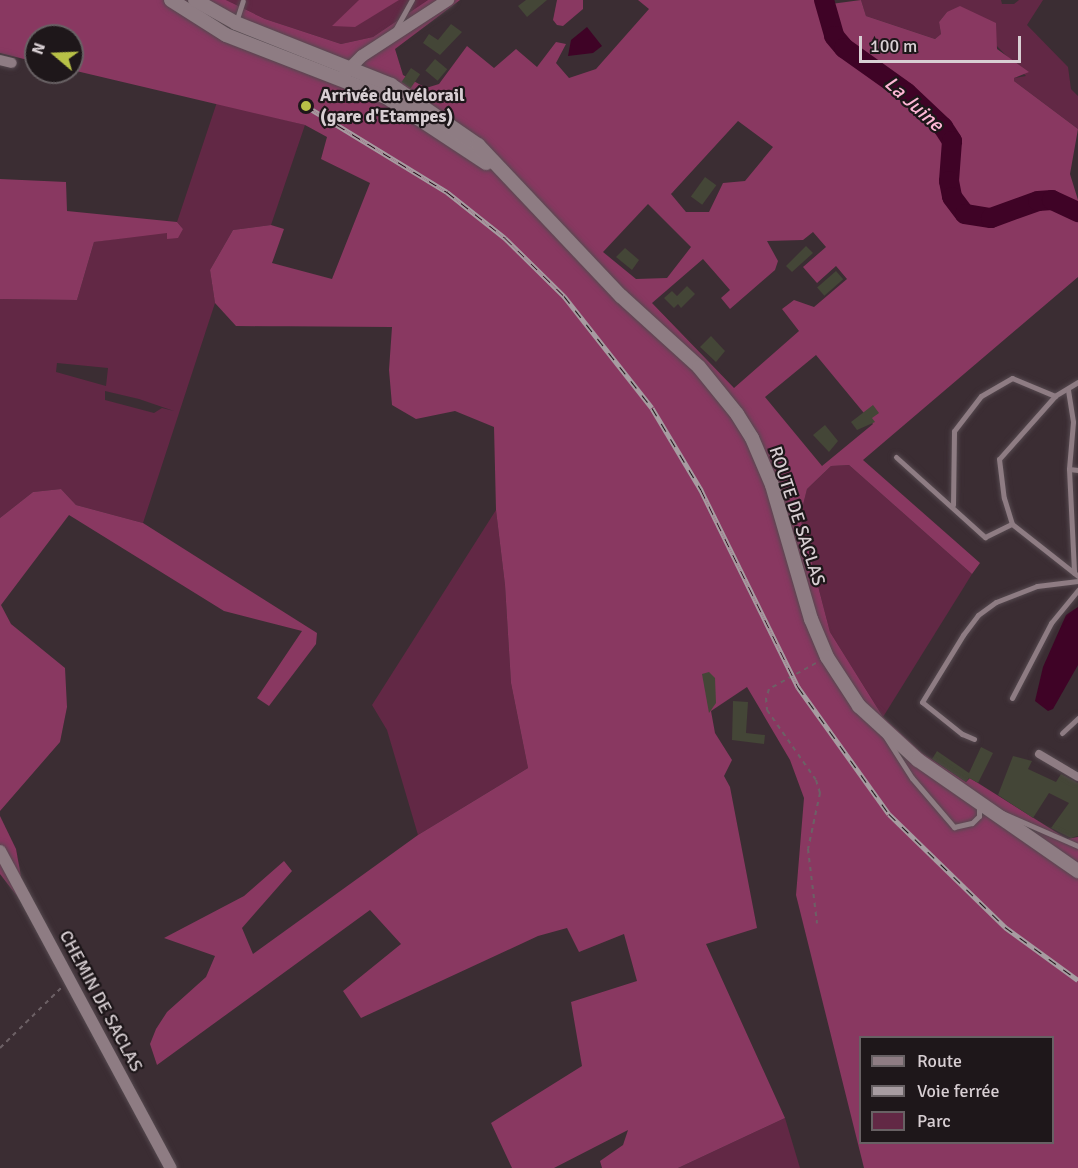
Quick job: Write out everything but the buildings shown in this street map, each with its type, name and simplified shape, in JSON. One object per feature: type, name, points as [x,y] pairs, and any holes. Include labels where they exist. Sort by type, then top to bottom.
[{"type":"main road","name":"ROUTE DE SACLAS","points":[[171,0],[226,35],[339,75],[422,118],[511,183]]},
{"type":"main road","name":"ROUTE DE SACLAS","points":[[195,0],[236,23],[354,68],[391,85],[454,125],[478,145],[511,183],[621,296],[699,367],[737,414],[752,438],[772,485],[811,620],[827,657],[859,706],[879,727],[983,810],[1078,871]]},
{"type":"street","points":[[339,75],[354,68],[362,56],[448,0]]},
{"type":"street","points":[[0,60],[12,63]]},
{"type":"street","points":[[1039,754],[1078,777]]},
{"type":"street","name":"CHEMIN DE SACLAS","points":[[0,851],[171,1168]]},
{"type":"lane","points":[[390,38],[412,0]]},
{"type":"lane","points":[[236,23],[243,1]]},
{"type":"lane","points":[[953,505],[954,431],[981,396],[1012,378],[1055,396]]},
{"type":"lane","points":[[1076,574],[1012,524],[1004,498],[999,459],[1055,396],[1078,382]]},
{"type":"lane","points":[[1068,390],[1073,422],[1070,469],[1076,574]]},
{"type":"lane","points":[[896,457],[953,505],[985,537],[1012,524]]},
{"type":"lane","points":[[1070,469],[1078,470]]},
{"type":"lane","points":[[974,739],[962,734],[922,702],[963,635],[978,615],[996,602],[1037,586],[1078,581]]},
{"type":"lane","points":[[1012,698],[1051,623],[1078,590]]},
{"type":"lane","points":[[1062,733],[1078,718]]},
{"type":"lane","points":[[879,727],[912,778],[954,827],[972,823],[983,810],[1009,813],[1078,846]]},
{"type":"path","points":[[818,923],[808,849],[820,794],[816,780],[767,710],[766,698],[769,689],[827,657]]},
{"type":"path","points":[[0,1048],[69,980]]},
{"type":"green space","points":[[226,0],[428,0],[373,37],[341,44],[265,19]]},
{"type":"green space","points":[[861,0],[1001,0],[1002,4],[1014,4],[1019,0],[1043,0],[1027,25],[1068,67],[1071,89],[1078,96],[1078,129],[1014,81],[1014,78],[1026,76],[995,44],[947,12],[939,22],[941,34],[935,39],[866,16]]},
{"type":"green space","points":[[217,102],[305,125],[271,225],[233,230],[210,270],[215,303],[143,523],[76,505],[61,489],[33,492],[0,518],[0,299],[77,300],[94,242],[183,229],[177,222]],"holes":[[[57,363],[108,368],[106,386],[56,372]],[[105,391],[139,399],[174,411],[162,408],[154,413],[105,400]]]},
{"type":"green space","points":[[849,465],[972,574],[883,717],[830,632],[800,517],[807,489],[831,466]]},
{"type":"green space","points":[[496,510],[505,585],[511,683],[528,768],[418,835],[387,730],[372,705]]},
{"type":"green space","points":[[785,1118],[800,1168],[678,1168]]},
{"type":"shaded area","points":[[0,0],[226,0],[265,19],[341,44],[373,37],[428,0],[460,0],[395,49],[403,75],[426,88],[439,84],[467,46],[494,68],[516,49],[537,67],[556,42],[566,44],[556,63],[569,78],[596,69],[649,9],[638,0],[829,0],[831,4],[861,0],[866,16],[935,39],[941,34],[939,22],[947,12],[960,6],[996,23],[997,49],[1029,72],[1014,78],[1014,81],[1078,129],[1070,174],[1078,200],[1078,277],[863,460],[980,563],[972,574],[849,465],[831,466],[807,489],[800,517],[830,632],[883,717],[922,753],[966,782],[970,778],[1067,839],[1078,837],[1078,1168],[864,1168],[796,895],[804,798],[790,760],[747,687],[711,711],[715,733],[732,760],[724,776],[730,787],[757,928],[706,944],[785,1118],[678,1168],[602,1168],[600,1161],[623,1145],[628,1130],[554,1168],[512,1168],[491,1123],[582,1066],[571,1002],[637,981],[624,934],[579,952],[567,928],[538,936],[361,1018],[343,991],[401,944],[370,910],[157,1065],[150,1044],[156,1029],[167,1012],[206,977],[215,956],[164,938],[244,896],[284,861],[292,871],[242,928],[253,954],[418,835],[528,768],[511,683],[505,585],[496,510],[494,427],[455,411],[416,419],[392,405],[389,370],[392,327],[236,326],[215,303],[210,270],[233,230],[271,225],[284,229],[272,263],[332,279],[370,183],[321,159],[327,137],[305,125],[84,73],[84,24],[24,24],[24,59],[0,53]],"holes":[[[738,121],[773,147],[745,181],[723,183],[709,212],[686,212],[671,194]],[[648,204],[691,247],[667,278],[636,279],[603,252]],[[813,232],[826,247],[803,267],[817,283],[836,266],[847,279],[814,307],[794,300],[782,309],[799,331],[734,388],[652,303],[703,259],[730,290],[721,298],[730,309],[775,270],[778,261],[767,241],[803,240]],[[816,355],[873,424],[822,466],[765,397]]]},
{"type":"shaded area","points":[[359,0],[399,0],[355,27],[332,26]]},
{"type":"shaded area","points":[[557,0],[583,0],[583,9],[563,26],[557,25],[553,20]]},
{"type":"shaded area","points":[[587,27],[602,46],[593,53],[568,56],[571,40]]},
{"type":"shaded area","points":[[0,179],[66,182],[67,211],[177,222],[183,229],[178,238],[167,239],[167,233],[94,242],[77,300],[0,299]]},
{"type":"shaded area","points":[[61,489],[76,505],[143,523],[317,633],[316,644],[269,706],[257,698],[302,631],[224,611],[69,515],[1,605],[11,624],[65,668],[67,707],[60,742],[0,811],[0,518],[33,492]]},
{"type":"shaded area","points":[[1078,607],[1078,665],[1053,709],[1048,711],[1035,701],[1043,667],[1066,615]]},
{"type":"shaded area","points":[[0,816],[16,849],[27,909],[0,874]]},
{"type":"waterway","name":"La Juine","points":[[824,0],[834,36],[844,48],[907,93],[943,127],[952,141],[949,181],[952,197],[965,214],[991,218],[1038,201],[1052,200],[1078,212]]},
{"type":"railway","points":[[306,106],[447,192],[505,238],[564,296],[652,408],[701,490],[798,687],[889,814],[1005,927],[1078,980]]},
{"type":"place","name":"Arrivée du vélorail (gare d'Etampes)","points":[[306,106]]}]
